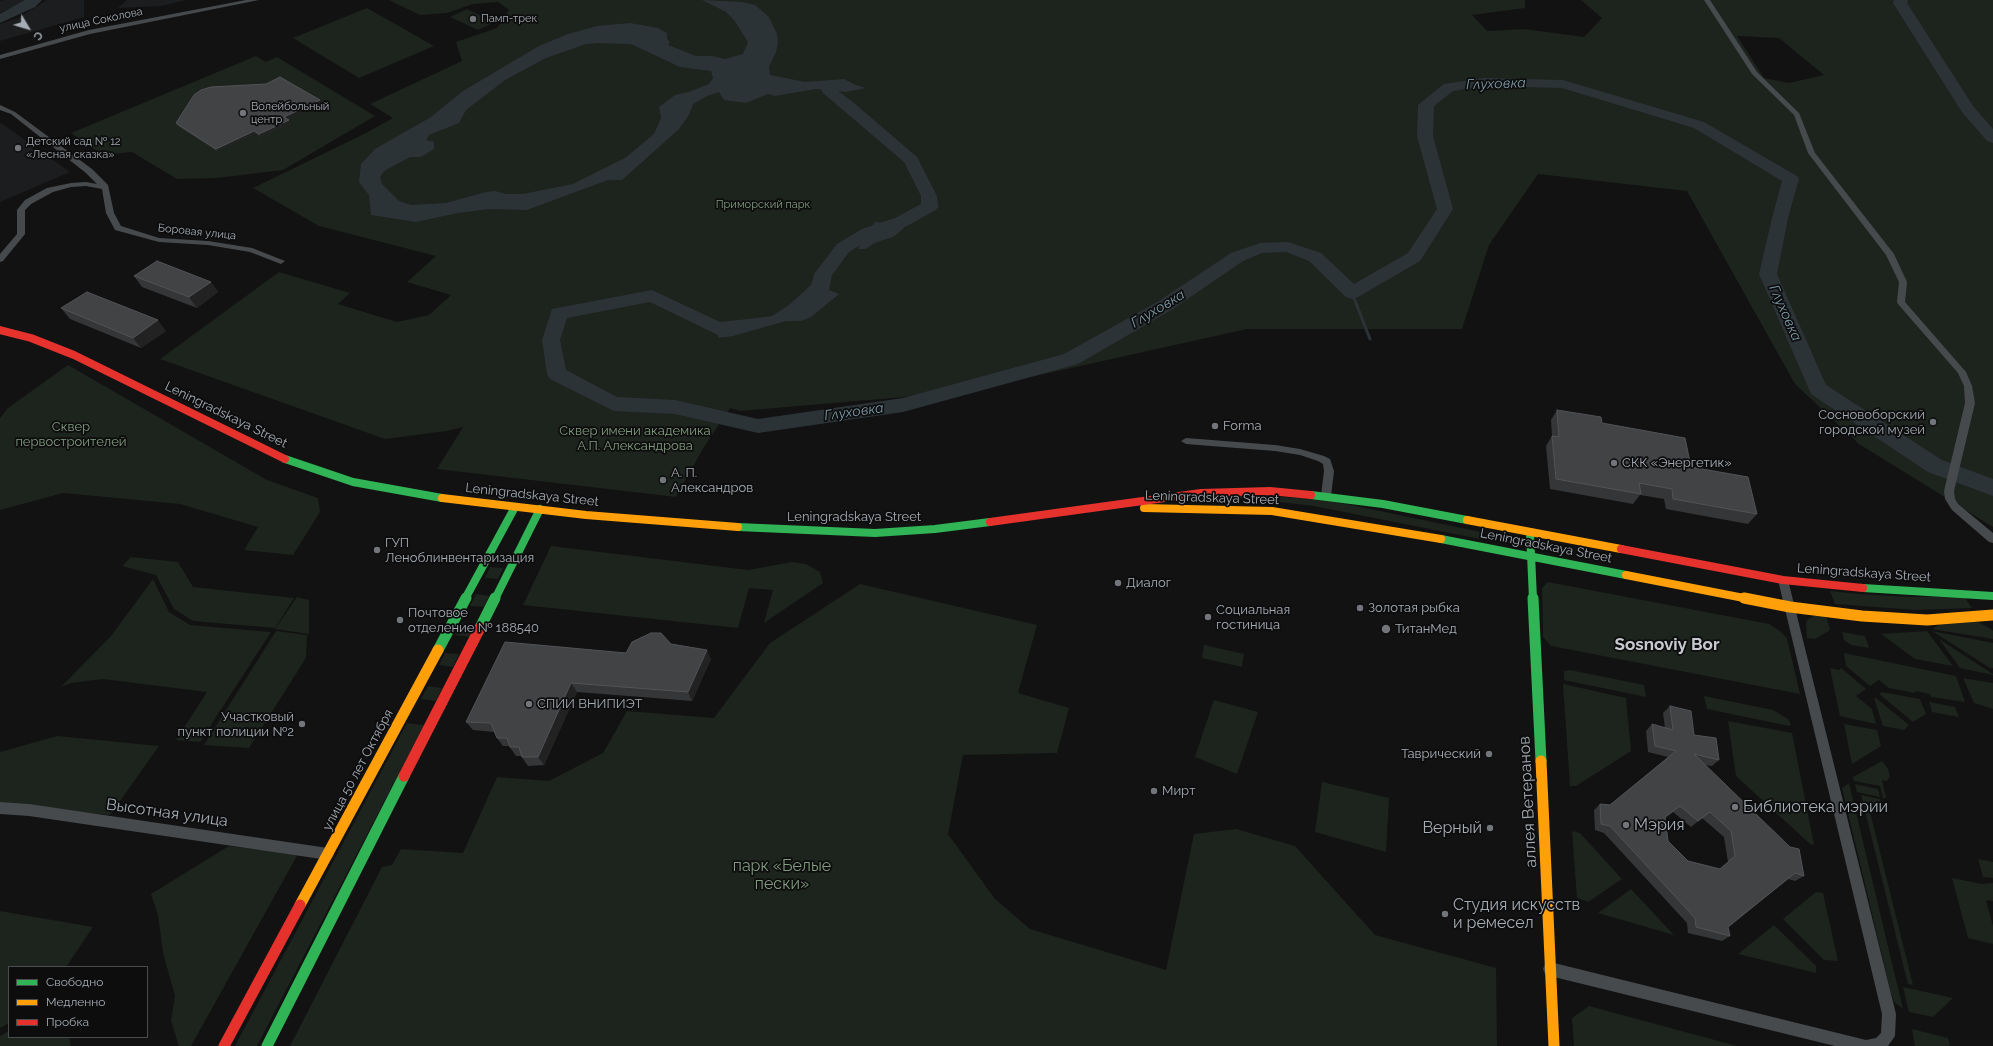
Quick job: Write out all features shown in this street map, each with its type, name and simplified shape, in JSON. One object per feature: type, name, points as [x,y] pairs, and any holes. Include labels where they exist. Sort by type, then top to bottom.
[{"type":"main road","name":"Leningradskaya Street","points":[[0,330],[30,338],[74,355],[290,461],[353,482],[386,490],[515,507],[706,525],[875,533],[935,529],[1201,493],[1270,491],[1326,496],[1429,512],[1784,580],[1855,587],[1993,596]]},
{"type":"main road","points":[[1201,493],[1198,501],[1205,509]]},
{"type":"main road","name":"улица 50 лет Октября","points":[[224,1046],[515,507]]},
{"type":"main road","name":"Leningradskaya Street","points":[[1093,508],[1272,511],[1382,529],[1790,607],[1862,616],[1927,620],[1990,614]]},
{"type":"main road","points":[[267,1046],[540,509]]},
{"type":"main road","name":"аллея Ветеранов","points":[[1530,532],[1554,1046]]},
{"type":"main road","points":[[1976,594],[1990,614]]},
{"type":"street","name":"улица Соколова","points":[[0,57],[89,32],[256,0]]},
{"type":"street","points":[[1707,0],[1754,73],[1797,114],[1812,153],[1890,254],[1903,282],[1901,302],[1962,372],[1968,386],[1970,403],[1951,482],[1950,499],[1955,507],[1993,540]]},
{"type":"street","points":[[0,107],[13,113],[89,172],[105,187]]},
{"type":"street","points":[[0,260],[21,234],[21,210],[28,202],[50,190],[71,185],[86,184],[105,187]]},
{"type":"street","name":"Боровая улица","points":[[105,187],[110,213],[118,228],[159,240],[208,243],[252,250],[281,261]]},
{"type":"street","points":[[1186,441],[1274,448],[1300,452],[1317,457],[1327,462],[1329,471],[1326,496]]},
{"type":"street","points":[[1784,580],[1890,1014],[1888,1036],[1879,1045],[1870,1046]]},
{"type":"street","name":"Высотная улица","points":[[0,808],[30,810],[328,854]]},
{"type":"street","points":[[1550,969],[1863,1046]]},
{"type":"shaded area","points":[[25,0],[23,3],[0,13],[0,1]]},
{"type":"shaded area","points":[[25,0],[42,0],[35,7],[0,23],[0,14]]},
{"type":"shaded area","points":[[47,0],[84,0],[84,17],[0,41],[0,24],[18,18]]},
{"type":"shaded area","points":[[127,0],[186,0],[162,6],[118,8]]},
{"type":"shaded area","points":[[702,0],[742,2],[755,5],[769,17],[777,34],[778,43],[776,52],[769,67],[770,75],[805,82],[844,79],[866,88],[846,92],[816,89],[775,96],[768,94],[746,103],[724,100],[719,92],[707,96],[693,104],[689,115],[679,129],[622,180],[608,180],[527,210],[489,209],[458,213],[416,222],[371,215],[369,195],[359,182],[361,164],[375,149],[431,117],[463,91],[539,46],[568,34],[597,26],[630,23],[658,28],[667,33],[667,39],[670,42],[668,45],[696,56],[712,56],[725,59],[743,54],[748,42],[734,20],[726,12]],"holes":[[[586,44],[631,44],[680,67],[711,71],[713,78],[709,84],[689,92],[675,95],[659,107],[661,118],[654,134],[625,158],[573,184],[523,194],[506,194],[495,191],[486,192],[446,203],[411,205],[399,201],[382,184],[380,177],[384,171],[410,157],[421,157],[434,149],[434,142],[426,140],[429,135],[459,123],[466,110],[505,80],[546,58]]]},
{"type":"shaded area","name":"Детский сад № 12 «Лесная сказка»","points":[[1,123],[70,172],[0,202]]},
{"type":"shaded area","points":[[936,203],[939,207],[922,217],[909,222],[893,237],[877,242],[865,249],[858,249],[875,222],[893,223],[899,217],[916,216]]},
{"type":"shaded area","points":[[823,274],[820,290],[829,290],[839,294],[811,317],[801,321],[786,321],[733,336],[718,338],[718,329],[727,325],[749,319],[772,316],[789,305]]},
{"type":"green space","name":"Приморский парк","points":[[389,0],[1525,0],[1525,8],[1472,15],[1487,31],[1524,29],[1584,37],[1602,18],[1581,0],[1993,0],[1993,527],[1859,444],[1795,384],[1687,191],[1538,174],[1489,245],[1462,329],[1247,329],[963,392],[740,411],[730,408],[704,447],[676,497],[437,469],[463,427],[447,431],[385,439],[160,359],[279,272],[350,293],[338,304],[397,322],[429,315],[451,295],[407,282],[436,256],[319,226],[253,188],[364,134],[393,118],[370,104],[462,61],[456,42],[497,28],[509,10],[498,2],[473,4],[447,13],[420,15]],"holes":[[[1737,36],[1779,38],[1824,75],[1789,83],[1764,78]]]},
{"type":"green space","points":[[367,8],[434,46],[359,78],[293,38]]},
{"type":"green space","name":"Памп-трек","points":[[467,9],[495,22],[478,30],[450,17]]},
{"type":"green space","points":[[256,56],[266,62],[277,57],[375,116],[283,170],[217,178],[177,179],[132,152],[103,155],[71,133]]},
{"type":"green space","name":"Сквер первостроителей","points":[[68,365],[267,480],[318,498],[320,512],[293,555],[244,550],[258,527],[180,504],[63,493],[0,510],[0,418],[8,408]]},
{"type":"green space","points":[[1242,495],[1316,499],[1351,505],[1481,532],[1480,539],[1314,506],[1243,498],[1206,498]]},
{"type":"green space","points":[[551,546],[748,570],[792,562],[806,564],[820,572],[823,583],[764,623],[773,590],[749,588],[738,628],[523,605]]},
{"type":"green space","points":[[131,557],[178,562],[193,587],[294,598],[275,628],[193,621],[174,609],[156,575],[122,566]]},
{"type":"green space","points":[[490,567],[503,568],[498,579],[485,578]]},
{"type":"green space","points":[[153,579],[169,612],[190,625],[271,632],[200,742],[176,740],[207,692],[103,679],[71,683],[61,687],[111,636]]},
{"type":"green space","points":[[1548,582],[1769,624],[1780,631],[1787,638],[1800,694],[1551,646],[1543,637],[1542,588]]},
{"type":"green space","name":"парк «Белые пески»","points":[[860,584],[1037,625],[1018,693],[1069,708],[1057,753],[963,755],[948,834],[995,899],[1030,929],[1166,970],[1194,834],[1236,829],[1295,846],[1375,935],[1496,968],[1497,1046],[290,1046],[382,867],[392,865],[401,849],[463,853],[497,777],[549,781],[603,753],[627,711],[714,718],[770,643]]},
{"type":"green space","points":[[1830,591],[1911,597],[1964,596],[1972,608],[1916,610],[1835,604]]},
{"type":"green space","points":[[476,594],[489,596],[484,607],[470,606]]},
{"type":"green space","points":[[297,597],[309,600],[309,634],[275,629]]},
{"type":"green space","points":[[1816,615],[1826,616],[1830,630],[1815,639],[1807,638],[1806,622],[1808,619]]},
{"type":"green space","points":[[1946,621],[1978,622],[1993,631],[1993,639],[1932,629]]},
{"type":"green space","points":[[461,623],[475,625],[469,637],[455,635]]},
{"type":"green space","points":[[276,631],[307,635],[306,658],[249,748],[204,745]]},
{"type":"green space","points":[[1927,631],[1953,666],[1915,659],[1881,634]]},
{"type":"green space","points":[[1932,631],[1993,643],[1993,668],[1990,668]]},
{"type":"green space","points":[[1842,632],[1865,636],[1869,648],[1851,645],[1844,640]]},
{"type":"green space","points":[[1939,639],[1993,674],[1993,675],[1960,668]]},
{"type":"green space","points":[[1204,645],[1244,654],[1242,667],[1202,658]]},
{"type":"green space","points":[[445,653],[459,654],[453,667],[439,665]]},
{"type":"green space","points":[[1844,653],[1956,676],[1965,702],[1931,697],[1930,694],[1915,691],[1915,693],[1889,688],[1879,680],[1870,686],[1846,666]]},
{"type":"green space","points":[[1830,668],[1839,670],[1841,668],[1866,689],[1856,696],[1872,709],[1876,724],[1840,716]]},
{"type":"green space","points":[[1570,670],[1644,685],[1646,697],[1564,680],[1564,671]]},
{"type":"green space","points":[[1963,678],[1993,683],[1993,709],[1974,703]]},
{"type":"green space","points":[[1563,684],[1626,698],[1631,751],[1576,786],[1570,786]]},
{"type":"green space","points":[[428,686],[442,688],[436,701],[421,699]]},
{"type":"green space","points":[[1882,692],[1920,699],[1926,714],[1913,722],[1879,694]]},
{"type":"green space","points":[[1704,696],[1773,710],[1788,719],[1791,724],[1789,726],[1707,709]]},
{"type":"green space","points":[[1874,698],[1876,698],[1909,725],[1904,730],[1883,726]]},
{"type":"green space","points":[[1214,700],[1258,712],[1237,774],[1195,757]]},
{"type":"green space","points":[[1929,702],[1955,707],[1959,717],[1932,712]]},
{"type":"green space","points":[[1728,721],[1792,733],[1814,845],[1810,844],[1736,776]]},
{"type":"green space","points":[[407,723],[424,725],[257,1046],[235,1046]]},
{"type":"green space","points":[[1844,724],[1877,730],[1881,746],[1852,764]]},
{"type":"green space","points":[[57,736],[159,746],[110,815],[0,805],[0,752]]},
{"type":"green space","points":[[1882,761],[1888,769],[1890,776],[1887,781],[1882,780],[1886,798],[1883,798],[1880,786],[1854,781],[1853,777]]},
{"type":"green space","points":[[1322,782],[1389,798],[1386,852],[1315,832]]},
{"type":"green space","points":[[1849,783],[1903,1009],[1894,1002],[1891,993],[1842,788]]},
{"type":"green space","points":[[1855,784],[1878,789],[1880,797],[1857,792]]},
{"type":"green space","points":[[1861,795],[1880,799],[1882,805],[1870,812],[1913,985],[1908,984]]},
{"type":"green space","points":[[1572,831],[1580,833],[1622,879],[1588,902],[1577,898]]},
{"type":"green space","points":[[229,846],[298,854],[191,1046],[179,1046],[171,1021],[175,996],[163,953],[158,915],[151,894]]},
{"type":"green space","points":[[1978,859],[1993,862],[1993,878],[1983,877]]},
{"type":"green space","points":[[1952,878],[1982,884],[1993,883],[1993,901],[1986,900],[1993,926],[1993,944],[1968,938]]},
{"type":"green space","points":[[1631,889],[1674,935],[1598,913]]},
{"type":"green space","points":[[1816,892],[1823,893],[1838,961],[1824,960],[1783,919]]},
{"type":"green space","points":[[0,911],[93,927],[67,966],[8,966],[8,1024],[0,1028]]},
{"type":"green space","points":[[1774,925],[1816,966],[1816,973],[1738,954]]},
{"type":"green space","points":[[1903,987],[1953,998],[1933,1017],[1909,1012]]},
{"type":"green space","points":[[1589,1006],[1737,1046],[1574,1046],[1572,1018]]},
{"type":"green space","points":[[1912,1029],[1948,1038],[1950,1044],[1948,1046],[1915,1046]]},
{"type":"green space","points":[[8,1032],[8,1038],[69,1038],[71,1046],[0,1046],[0,1036]]},
{"type":"building","name":"Волейбольный центр","points":[[280,77],[320,100],[284,117],[289,120],[259,134],[254,131],[216,149],[176,123],[194,95],[201,90],[211,87],[266,84]]},
{"type":"building","points":[[157,261],[211,282],[189,297],[134,276]]},
{"type":"building","points":[[87,292],[158,320],[133,338],[61,308]]},
{"type":"building","name":"СКК «Энергетик»","points":[[1557,410],[1601,417],[1602,423],[1685,438],[1691,467],[1748,477],[1757,514],[1673,499],[1672,489],[1639,483],[1641,494],[1556,479],[1552,436],[1559,437]]},
{"type":"building","name":"СПИИ ВНИПИЭТ","points":[[651,633],[661,633],[671,644],[707,650],[688,692],[571,683],[538,757],[522,757],[519,747],[510,747],[507,738],[497,738],[491,723],[466,722],[505,642],[626,653],[632,642]]},
{"type":"building","name":"Мэрия","points":[[1670,706],[1691,711],[1694,735],[1716,738],[1719,760],[1694,754],[1790,847],[1799,849],[1804,876],[1795,873],[1728,927],[1730,936],[1696,927],[1695,918],[1610,826],[1601,824],[1600,804],[1610,805],[1676,751],[1655,746],[1652,724],[1673,730]],"holes":[[[1680,806],[1698,821],[1710,812],[1731,831],[1735,856],[1720,869],[1688,861],[1668,841],[1665,817]]]},
{"type":"waterway","name":"Глуховка","points":[[1901,0],[1900,3],[1967,109],[1993,138]]},
{"type":"waterway","name":"Глуховка","points":[[748,325],[718,329],[652,296],[559,313],[551,340],[557,374],[614,404],[675,407],[758,426],[903,405],[1071,359],[1166,305],[1237,257],[1260,248],[1288,247],[1315,257],[1352,293],[1414,257],[1445,209],[1425,136],[1426,105],[1449,87],[1484,82],[1563,84],[1699,125],[1791,179],[1780,218],[1768,274],[1818,389],[1935,466],[1993,488]]},
{"type":"waterway","name":"Глуховка","points":[[803,302],[820,290],[823,274],[843,248],[868,233],[901,222],[930,206],[929,196],[911,160],[849,106],[828,90]]},
{"type":"waterway","points":[[1352,293],[1370,339]]},
{"type":"traffic: fast","points":[[285,459],[353,482],[442,498]]},
{"type":"traffic: fast","points":[[1311,495],[1383,504],[1467,520]]},
{"type":"traffic: fast","points":[[438,650],[515,507]]},
{"type":"traffic: fast","points":[[480,628],[540,509]]},
{"type":"traffic: fast","points":[[738,527],[875,533],[935,529],[990,522]]},
{"type":"traffic: fast","points":[[1530,532],[1541,761]]},
{"type":"traffic: fast","points":[[1441,539],[1626,575]]},
{"type":"traffic: fast","points":[[1863,588],[1993,596]]},
{"type":"traffic: fast","points":[[267,1046],[404,776]]},
{"type":"traffic: slow","points":[[442,498],[586,515],[738,527]]},
{"type":"traffic: slow","points":[[1144,508],[1272,511],[1441,539]]},
{"type":"traffic: slow","points":[[1467,520],[1621,549]]},
{"type":"traffic: slow","points":[[1626,575],[1790,607],[1862,616],[1927,620],[1993,615]]},
{"type":"traffic: slow","points":[[300,905],[438,650]]},
{"type":"traffic: slow","points":[[1541,761],[1554,1046]]},
{"type":"traffic: jam","points":[[0,330],[31,338],[74,355],[285,459]]},
{"type":"traffic: jam","points":[[990,522],[1201,493],[1270,491],[1311,495]]},
{"type":"traffic: jam","points":[[1621,549],[1783,580],[1863,588]]},
{"type":"traffic: jam","points":[[404,776],[480,628]]},
{"type":"traffic: jam","points":[[224,1046],[300,905]]},
{"type":"place","name":"Памп-трек","points":[[473,19]]},
{"type":"place","name":"Волейбольный центр","points":[[243,113]]},
{"type":"place","name":"Детский сад № 12 «Лесная сказка»","points":[[18,148]]},
{"type":"place","name":"Сосновоборский городской музей","points":[[1933,422]]},
{"type":"place","name":"Forma","points":[[1215,426]]},
{"type":"place","name":"СКК «Энергетик»","points":[[1614,463]]},
{"type":"place","name":"А. П. Александров","points":[[663,480]]},
{"type":"place","name":"ГУП Леноблинвентаризация","points":[[377,550]]},
{"type":"place","name":"Диалог","points":[[1118,583]]},
{"type":"place","name":"Золотая рыбка","points":[[1360,608]]},
{"type":"place","name":"Социальная гостиница","points":[[1208,617]]},
{"type":"place","name":"Почтовое отделение № 188540","points":[[400,620]]},
{"type":"place","name":"ТитанМед","points":[[1386,629]]},
{"type":"place","name":"СПИИ ВНИПИЭТ","points":[[529,704]]},
{"type":"place","name":"Участковый пункт полиции №2","points":[[302,724]]},
{"type":"place","name":"Таврический","points":[[1489,754]]},
{"type":"place","name":"Мирт","points":[[1154,791]]},
{"type":"place","name":"Библиотека мэрии","points":[[1735,807]]},
{"type":"place","name":"Мэрия","points":[[1626,825]]},
{"type":"place","name":"Верный","points":[[1490,828]]},
{"type":"place","name":"Студия искусств и ремесел","points":[[1445,914]]},
{"type":"district","name":"Sosnoviy Bor","points":[[1667,645]]},
{"type":"park label","name":"Сквер имени академика А.П. Александрова","points":[[635,438]]}]
